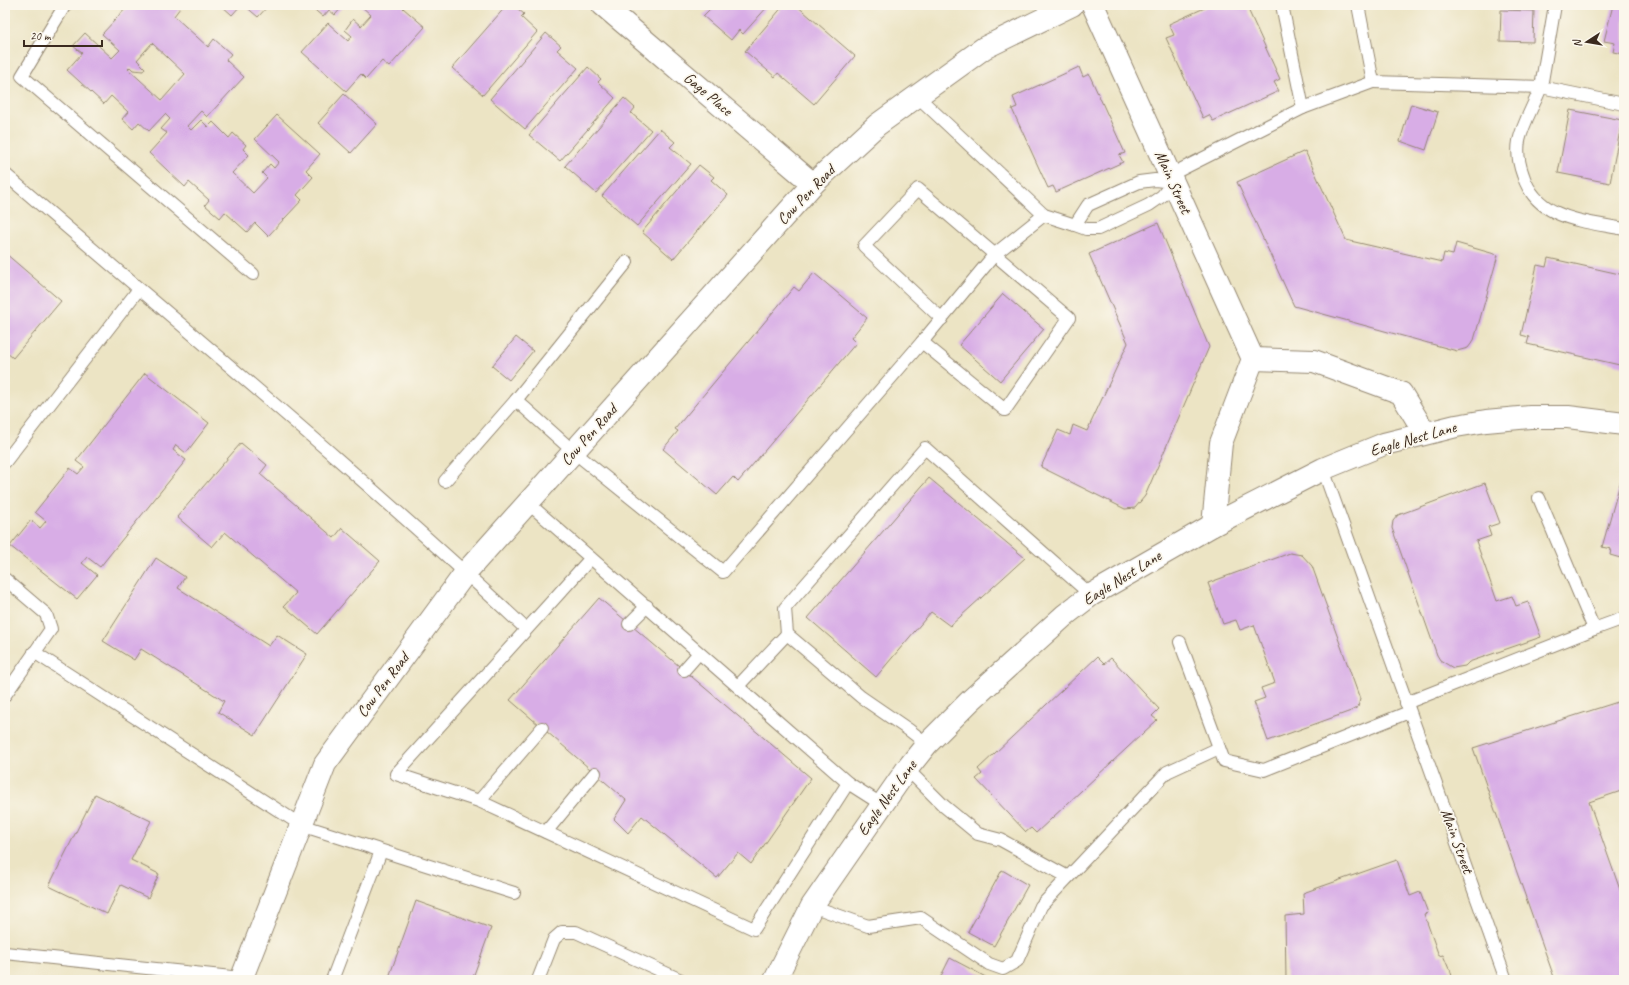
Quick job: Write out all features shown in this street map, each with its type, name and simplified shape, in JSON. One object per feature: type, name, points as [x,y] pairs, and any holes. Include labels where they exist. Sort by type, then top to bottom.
[{"type":"street","name":"Gage Place","points":[[603,5],[813,184]]},
{"type":"street","name":"Cow Pen Road","points":[[241,979],[325,764],[466,572],[813,184],[877,125],[984,48],[1072,5]]},
{"type":"street","name":"Main Street","points":[[1093,5],[1253,359]]},
{"type":"street","points":[[1213,525],[1221,443],[1253,359],[1314,360],[1401,393],[1425,433]]},
{"type":"street","name":"Eagle Nest Lane","points":[[775,980],[812,906],[881,804],[927,744],[994,679],[1065,615],[1091,595],[1213,525],[1323,470],[1384,444],[1425,433],[1486,421],[1530,417],[1568,417],[1624,424]]},
{"type":"lane","points":[[64,5],[22,76],[253,274]]},
{"type":"lane","points":[[1282,5],[1303,108]]},
{"type":"lane","points":[[1358,5],[1373,82]]},
{"type":"lane","points":[[1555,5],[1541,87],[1519,142],[1519,163],[1525,183],[1537,201],[1555,213],[1624,229]]},
{"type":"lane","points":[[1075,225],[1088,205],[1139,182],[1171,178],[1303,108],[1373,82],[1541,87],[1624,104]]},
{"type":"lane","points":[[918,96],[1044,215],[1086,229],[1098,230],[1149,205],[1162,196],[1171,178]]},
{"type":"lane","points":[[5,174],[200,340],[466,572],[526,629]]},
{"type":"lane","points":[[922,342],[1005,410],[1069,318],[918,189],[864,246],[942,319]]},
{"type":"lane","points":[[516,400],[574,452],[723,572],[942,319],[995,254],[1044,215]]},
{"type":"lane","points":[[445,481],[516,400],[627,262]]},
{"type":"lane","points":[[5,462],[139,289]]},
{"type":"lane","points":[[927,744],[909,730],[860,698],[787,634],[785,608],[925,448],[1091,595]]},
{"type":"lane","name":"Main Street","points":[[1323,470],[1408,708],[1496,946],[1506,980]]},
{"type":"lane","points":[[1539,498],[1594,629]]},
{"type":"lane","points":[[528,502],[848,783],[881,804]]},
{"type":"lane","points":[[591,558],[396,774],[479,801],[754,929],[848,783]]},
{"type":"lane","points":[[5,579],[46,614],[51,629],[5,694]]},
{"type":"lane","points":[[629,624],[647,606]]},
{"type":"lane","points":[[1180,642],[1224,761],[1264,770],[1594,629],[1624,618]]},
{"type":"lane","points":[[738,686],[787,634]]},
{"type":"lane","points":[[34,652],[301,825],[514,893]]},
{"type":"lane","points":[[684,670],[699,653]]},
{"type":"lane","points":[[479,801],[542,728]]},
{"type":"lane","points":[[812,906],[868,926],[921,918],[989,964],[1003,969],[1017,961],[1042,906],[1166,772],[1219,748]]},
{"type":"lane","points":[[907,769],[944,806],[978,834],[1001,840],[1068,877]]},
{"type":"lane","points":[[546,832],[595,773]]},
{"type":"lane","points":[[332,980],[382,851]]},
{"type":"lane","points":[[538,980],[554,939],[562,932],[576,932],[681,980]]},
{"type":"lane","points":[[5,953],[241,979]]},
{"type":"building","points":[[129,5],[177,5],[180,8],[174,16],[208,47],[214,39],[231,54],[226,60],[244,77],[207,117],[201,111],[187,126],[191,130],[201,120],[208,127],[213,122],[229,138],[233,133],[246,145],[243,149],[249,155],[232,173],[253,193],[267,178],[262,173],[270,164],[274,168],[279,162],[255,139],[277,115],[320,154],[306,170],[313,177],[297,195],[302,200],[268,236],[255,223],[247,232],[225,212],[220,218],[205,205],[209,200],[189,182],[185,187],[149,153],[167,133],[161,129],[170,119],[165,114],[149,131],[139,122],[133,129],[122,119],[128,112],[111,96],[104,104],[67,70],[82,53],[73,46],[85,33],[112,58],[120,50],[102,34]],"holes":[[[152,43],[185,74],[162,100],[128,69],[130,67],[133,70],[143,71],[145,68],[137,60]]]},
{"type":"building","points":[[221,5],[241,5],[232,15]]},
{"type":"building","points":[[244,5],[269,5],[258,17]]},
{"type":"building","points":[[309,5],[344,5],[335,15],[329,10],[323,17]]},
{"type":"building","points":[[360,5],[406,5],[403,8],[425,27],[389,67],[382,61],[366,79],[361,74],[346,91],[302,52],[328,23],[348,41],[352,36],[345,30],[353,19],[361,26],[371,15]]},
{"type":"building","points":[[507,5],[513,5],[524,14],[521,17],[537,32],[483,95],[452,68]]},
{"type":"building","points":[[710,5],[769,5],[743,34],[739,30],[731,40],[703,16],[712,7]]},
{"type":"building","points":[[784,5],[796,5],[855,56],[814,104],[778,73],[775,77],[745,51]]},
{"type":"building","points":[[1211,5],[1236,5],[1237,7],[1246,5],[1280,79],[1274,82],[1279,91],[1213,121],[1209,115],[1203,118],[1166,38],[1174,35],[1169,24]]},
{"type":"building","points":[[1613,5],[1624,5],[1624,54],[1613,52],[1615,43],[1604,41]]},
{"type":"building","points":[[1501,10],[1534,11],[1533,42],[1500,41]]},
{"type":"building","points":[[546,33],[561,46],[557,50],[578,68],[525,129],[490,99]]},
{"type":"building","points":[[588,67],[601,79],[598,82],[615,98],[560,161],[529,135]]},
{"type":"building","points":[[1079,67],[1083,77],[1089,74],[1125,153],[1119,155],[1123,162],[1056,192],[1053,186],[1048,188],[1012,109],[1017,107],[1013,97]]},
{"type":"building","points":[[344,94],[377,124],[351,153],[318,123]]},
{"type":"building","points":[[624,98],[635,108],[631,113],[651,130],[596,193],[565,166]]},
{"type":"building","points":[[1411,104],[1438,112],[1426,150],[1400,141]]},
{"type":"building","points":[[1570,110],[1622,120],[1610,183],[1558,173]]},
{"type":"building","points":[[660,129],[675,142],[670,147],[691,164],[637,226],[602,196]]},
{"type":"building","points":[[1305,151],[1346,240],[1442,262],[1444,253],[1453,255],[1456,243],[1498,255],[1474,340],[1468,348],[1457,351],[1294,306],[1237,182]]},
{"type":"building","points":[[699,165],[714,177],[711,180],[728,195],[673,259],[642,232]]},
{"type":"building","points":[[1158,223],[1209,347],[1145,496],[1135,508],[1125,509],[1041,467],[1058,430],[1070,435],[1073,425],[1087,431],[1128,343],[1089,254]]},
{"type":"building","points":[[5,253],[61,301],[13,358],[5,351]]},
{"type":"building","points":[[1548,258],[1624,275],[1624,366],[1527,344],[1529,337],[1521,335],[1537,265],[1546,267]]},
{"type":"building","points":[[814,273],[867,318],[851,338],[856,343],[738,482],[733,477],[717,495],[663,449],[678,431],[675,429],[794,287],[799,291]]},
{"type":"building","points":[[1003,294],[1044,329],[1000,381],[959,345]]},
{"type":"building","points":[[516,337],[533,351],[509,380],[492,366]]},
{"type":"building","points":[[145,373],[209,423],[186,453],[176,445],[173,450],[186,460],[100,567],[87,557],[82,563],[97,575],[77,599],[10,546],[31,520],[40,528],[46,521],[35,512],[70,468],[78,474],[84,467],[76,461]]},
{"type":"building","points":[[241,443],[267,465],[260,474],[334,538],[342,528],[380,561],[317,634],[284,606],[296,593],[225,532],[212,547],[177,517]]},
{"type":"building","points":[[929,478],[1025,558],[950,626],[931,612],[876,677],[808,618]]},
{"type":"building","points":[[1621,480],[1624,481],[1624,559],[1610,555],[1611,549],[1602,547]]},
{"type":"building","points":[[1485,483],[1500,523],[1488,527],[1491,536],[1476,541],[1497,601],[1512,596],[1516,606],[1528,602],[1541,637],[1469,662],[1465,666],[1453,668],[1440,660],[1437,655],[1392,528],[1393,521],[1398,515]]},
{"type":"building","points":[[1290,553],[1302,555],[1312,566],[1360,699],[1358,707],[1351,711],[1268,741],[1254,702],[1265,698],[1261,688],[1275,683],[1254,625],[1240,630],[1236,620],[1223,624],[1208,583]]},
{"type":"building","points":[[156,558],[185,577],[178,588],[269,646],[277,635],[307,654],[255,735],[218,712],[224,701],[141,649],[134,660],[103,641]]},
{"type":"building","points":[[599,598],[811,778],[751,864],[738,853],[717,878],[642,816],[628,833],[614,819],[626,800],[510,700]]},
{"type":"building","points":[[1097,657],[1104,664],[1111,658],[1159,709],[1152,716],[1157,720],[1036,833],[1031,828],[1026,832],[976,779],[982,774],[978,769]]},
{"type":"building","points":[[1624,700],[1624,790],[1589,802],[1624,901],[1624,980],[1555,980],[1473,748]]},
{"type":"building","points":[[95,794],[151,821],[131,860],[159,874],[148,898],[121,885],[107,914],[49,886]]},
{"type":"building","points":[[1397,860],[1410,896],[1420,892],[1428,913],[1424,914],[1439,956],[1443,955],[1450,969],[1453,980],[1286,980],[1285,916],[1304,914],[1303,893]]},
{"type":"building","points":[[1002,870],[1028,885],[994,946],[968,932]]},
{"type":"building","points":[[416,901],[491,928],[472,980],[388,980]]},
{"type":"building","points":[[950,958],[969,968],[991,980],[939,980]]}]
